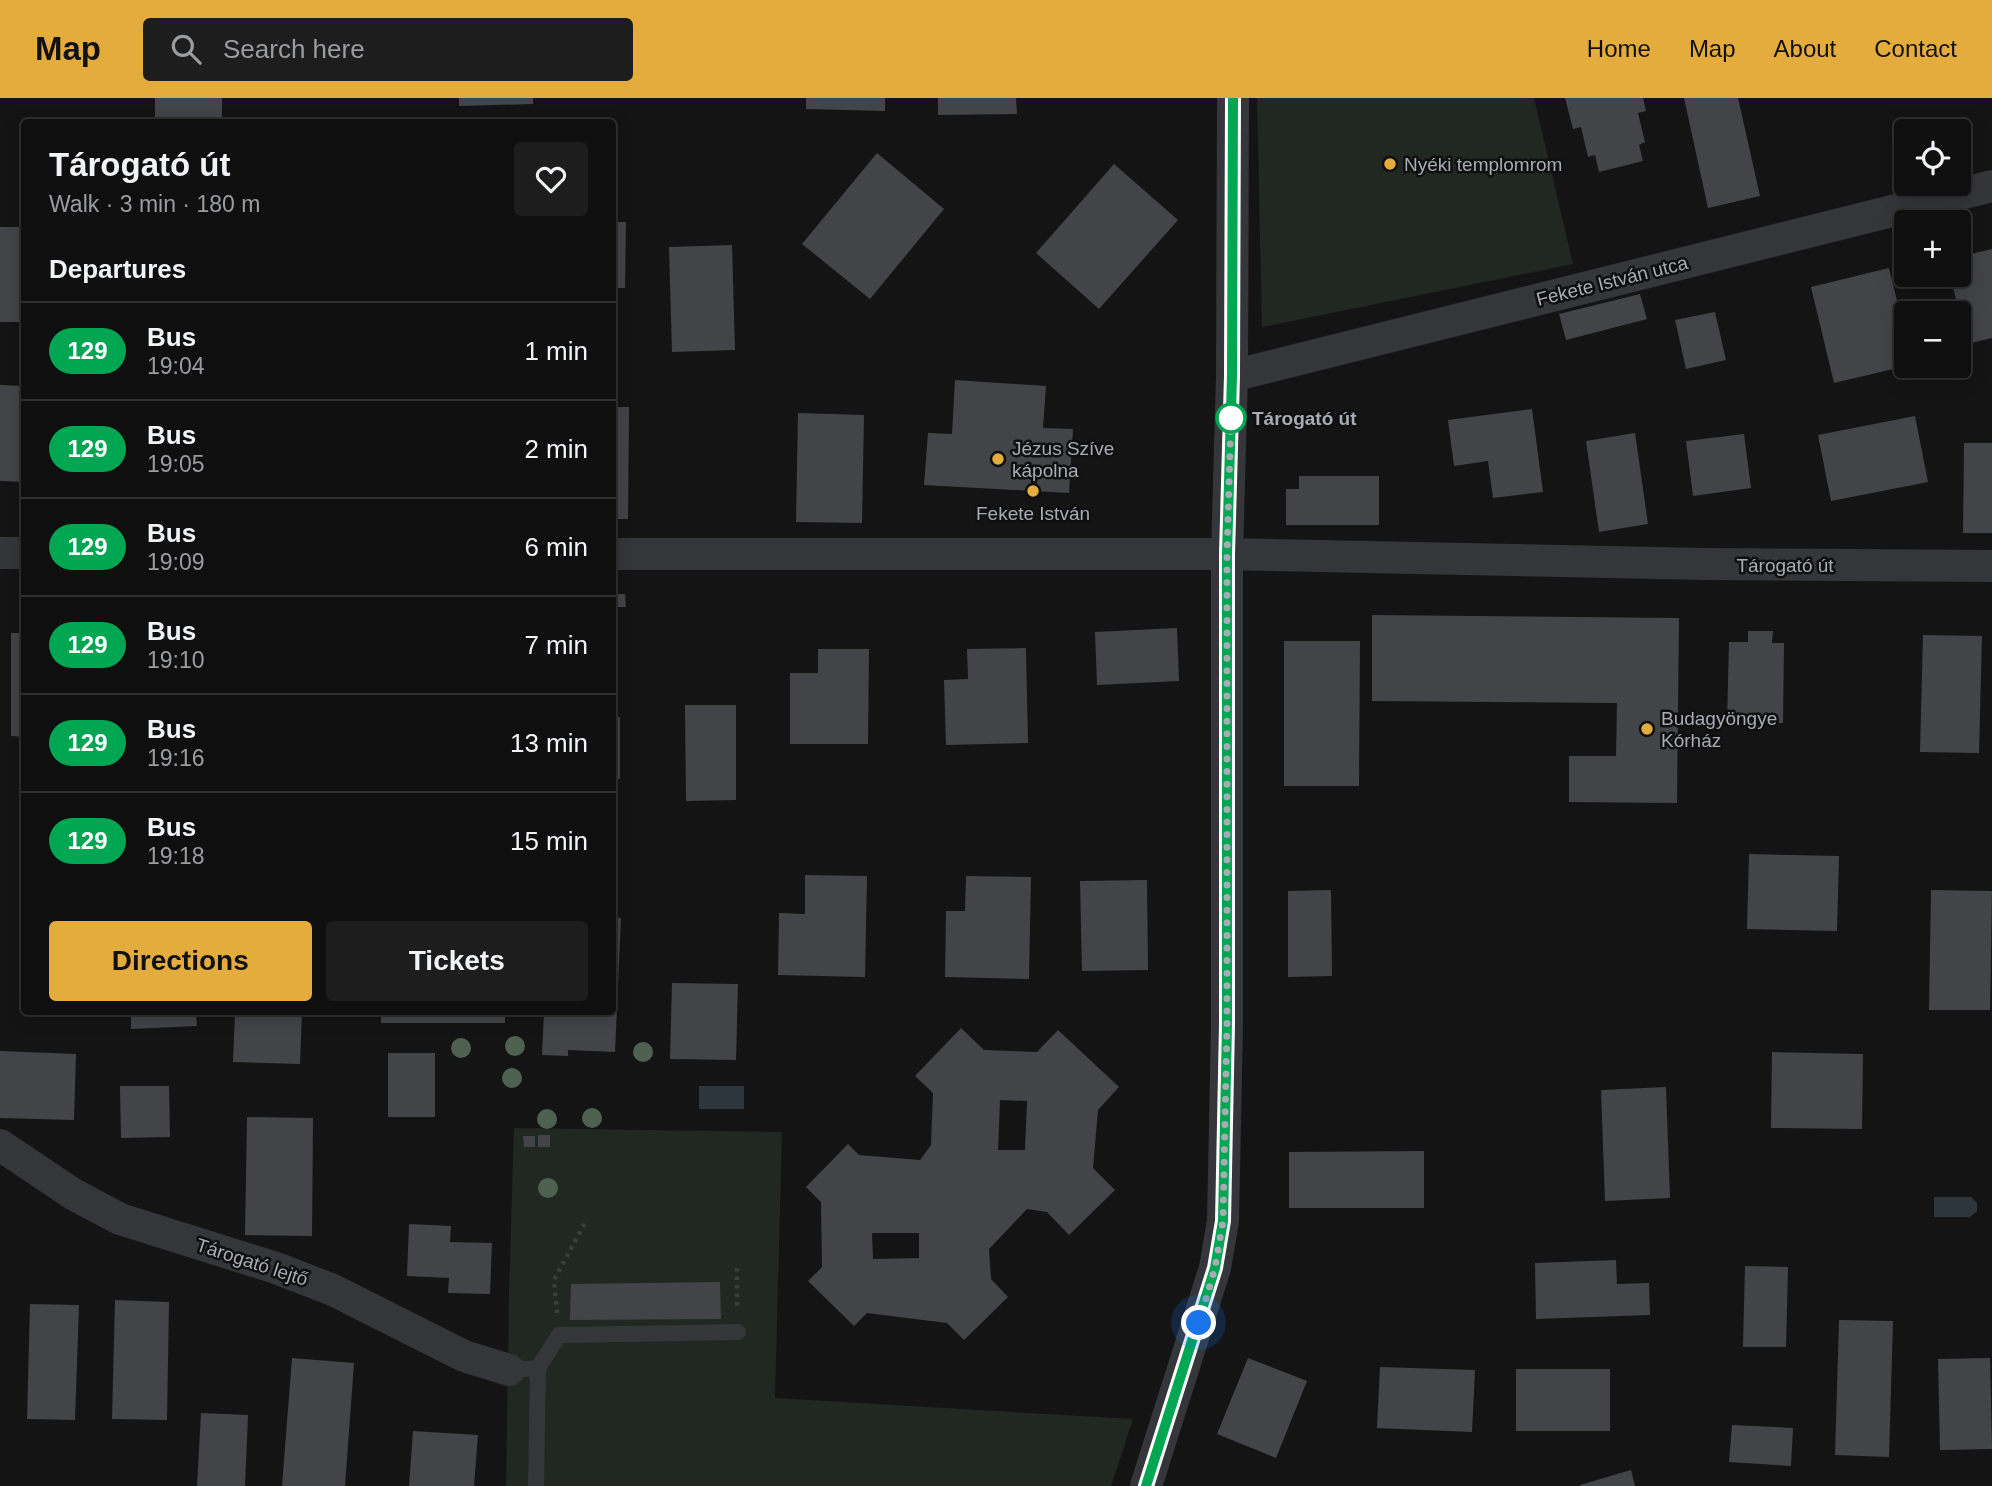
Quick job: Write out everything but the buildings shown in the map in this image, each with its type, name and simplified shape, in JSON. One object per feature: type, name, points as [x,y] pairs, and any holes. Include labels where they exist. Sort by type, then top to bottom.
[{"type":"street","points":[[1146,1486],[1215,1268],[1223,1221],[1227,1024],[1227,554],[1232,376],[1233,98]]},
{"type":"street","name":"Fekete István utca","points":[[1232,376],[1992,186]]},
{"type":"street","points":[[0,553],[21,553]]},
{"type":"street","name":"Tárogató út","points":[[616,554],[1227,554],[1705,564],[1992,566]]},
{"type":"street","name":"Tárogató lejtő","points":[[0,1145],[73,1194],[120,1219],[276,1268],[333,1290],[464,1356],[524,1369]]},
{"type":"lane","points":[[536,1486],[524,1369],[559,1335],[738,1332]]},
{"type":"path","points":[[559,1335],[554,1280],[587,1219]]},
{"type":"path","points":[[737,1268],[738,1332]]},
{"type":"shaded area","points":[[1257,98],[1534,98],[1573,264],[1262,327]]},
{"type":"shaded area","points":[[699,1086],[744,1086],[744,1109],[699,1109]]},
{"type":"shaded area","points":[[514,1128],[782,1132],[775,1398],[1133,1419],[1111,1486],[506,1486]]},
{"type":"shaded area","points":[[1934,1197],[1971,1197],[1977,1203],[1977,1211],[1970,1217],[1934,1217]]},
{"type":"bus line","name":"129","points":[[1146,1486],[1215,1268],[1223,1221],[1227,1024],[1227,554],[1232,376],[1233,98]]},
{"type":"place","name":"Nyéki templomrom","points":[[1390,164]]},
{"type":"place","name":"Tárogató út","points":[[1231,418]]},
{"type":"place","name":"Jézus Szíve kápolna","points":[[998,459]]},
{"type":"place","name":"Fekete István","points":[[1033,491]]},
{"type":"place","name":"Budagyöngye Kórház","points":[[1647,729]]},
{"type":"route","points":[[1199,1323],[1215,1268],[1223,1221],[1227,1024],[1227,554],[1231,418]]}]
